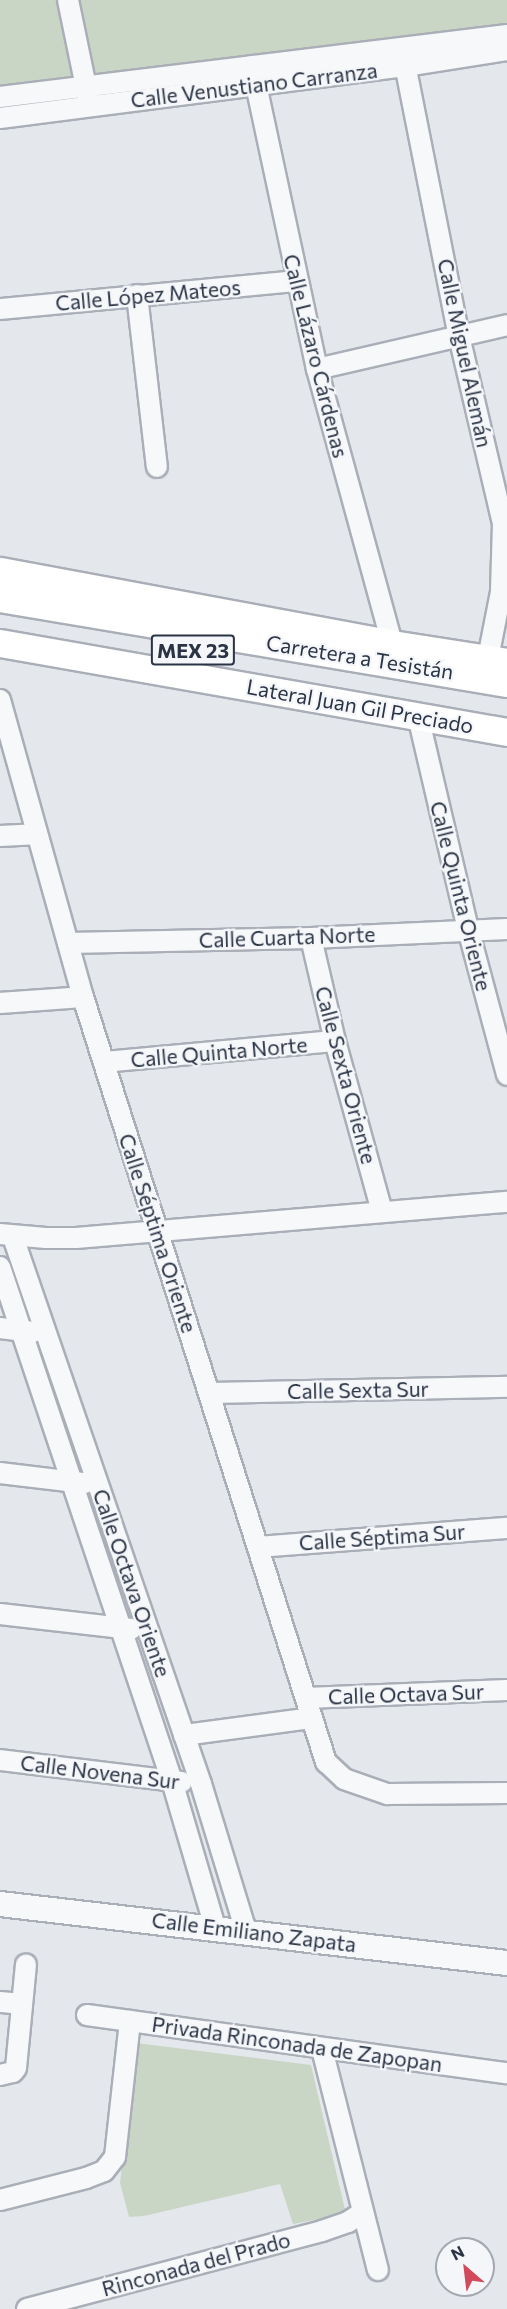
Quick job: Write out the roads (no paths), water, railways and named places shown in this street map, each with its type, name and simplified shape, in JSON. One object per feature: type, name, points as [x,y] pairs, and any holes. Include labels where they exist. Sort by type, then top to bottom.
[{"type":"main road","points":[[0,571],[392,644],[497,660]]},
{"type":"main road","name":"Carretera a Tesistán","points":[[0,597],[507,682]]},
{"type":"main road","name":"Carretera a Tesistán","points":[[0,618],[507,702]]},
{"type":"main road","name":"Lateral Juan Gil Preciado","points":[[0,643],[507,732]]},
{"type":"street","points":[[68,0],[88,96]]},
{"type":"street","name":"Calle Venustiano Carranza","points":[[403,57],[507,34]]},
{"type":"street","name":"Calle Venustiano Carranza","points":[[0,118],[88,96],[403,57],[507,50]]},
{"type":"street","name":"Calle Miguel Alemán","points":[[403,57],[459,336],[503,523],[497,660]]},
{"type":"street","name":"Calle Lázaro Cárdenas","points":[[254,75],[296,281],[317,369],[392,644]]},
{"type":"street","name":"Calle Venustiano Carranza","points":[[0,96],[88,96]]},
{"type":"street","name":"Calle López Mateos","points":[[0,309],[296,281]]},
{"type":"street","points":[[137,296],[157,467]]},
{"type":"street","points":[[317,369],[507,325]]},
{"type":"street","name":"Calle Séptima Oriente","points":[[0,700],[35,834],[83,997],[326,1762],[344,1779],[387,1794],[507,1792]]},
{"type":"street","name":"Calle Quinta Oriente","points":[[418,716],[468,929],[507,1075]]},
{"type":"street","points":[[0,836],[35,834]]},
{"type":"street","name":"Calle Cuarta Norte","points":[[68,943],[311,938],[507,928]]},
{"type":"street","name":"Calle Sexta Oriente","points":[[311,938],[335,1041],[382,1212]]},
{"type":"street","points":[[0,1003],[83,997]]},
{"type":"street","name":"Calle Quinta Norte","points":[[104,1062],[335,1041]]},
{"type":"street","points":[[7,1235],[76,1238],[507,1202]]},
{"type":"street","name":"Calle Octava Oriente","points":[[7,1235],[46,1334],[201,1784],[246,1931]]},
{"type":"street","name":"Calle Octava Oriente","points":[[0,1267],[172,1781],[215,1927]]},
{"type":"street","points":[[0,1328],[46,1334]]},
{"type":"street","name":"Calle Sexta Sur","points":[[209,1393],[507,1387]]},
{"type":"street","points":[[0,1473],[98,1485]]},
{"type":"street","name":"Calle Séptima Sur","points":[[258,1547],[507,1528]]},
{"type":"street","points":[[0,1614],[148,1631]]},
{"type":"street","name":"Calle Octava Sur","points":[[306,1698],[507,1690]]},
{"type":"street","points":[[184,1736],[312,1718]]},
{"type":"street","name":"Calle Novena Sur","points":[[0,1760],[201,1784]]},
{"type":"street","name":"Calle Emiliano Zapata","points":[[0,1904],[215,1927],[507,1963]]},
{"type":"street","points":[[0,2075],[13,2072],[16,2068],[26,1964]]},
{"type":"street","points":[[0,2002],[21,2004]]},
{"type":"street","name":"Privada Rinconada de Zapopan","points":[[87,2015],[507,2073]]},
{"type":"street","points":[[0,2200],[86,2178],[104,2171],[115,2157],[130,2021]]},
{"type":"street","points":[[322,2049],[378,2270]]},
{"type":"street","name":"Rinconada del Prado","points":[[27,2309],[322,2231],[348,2222],[362,2213]]}]
